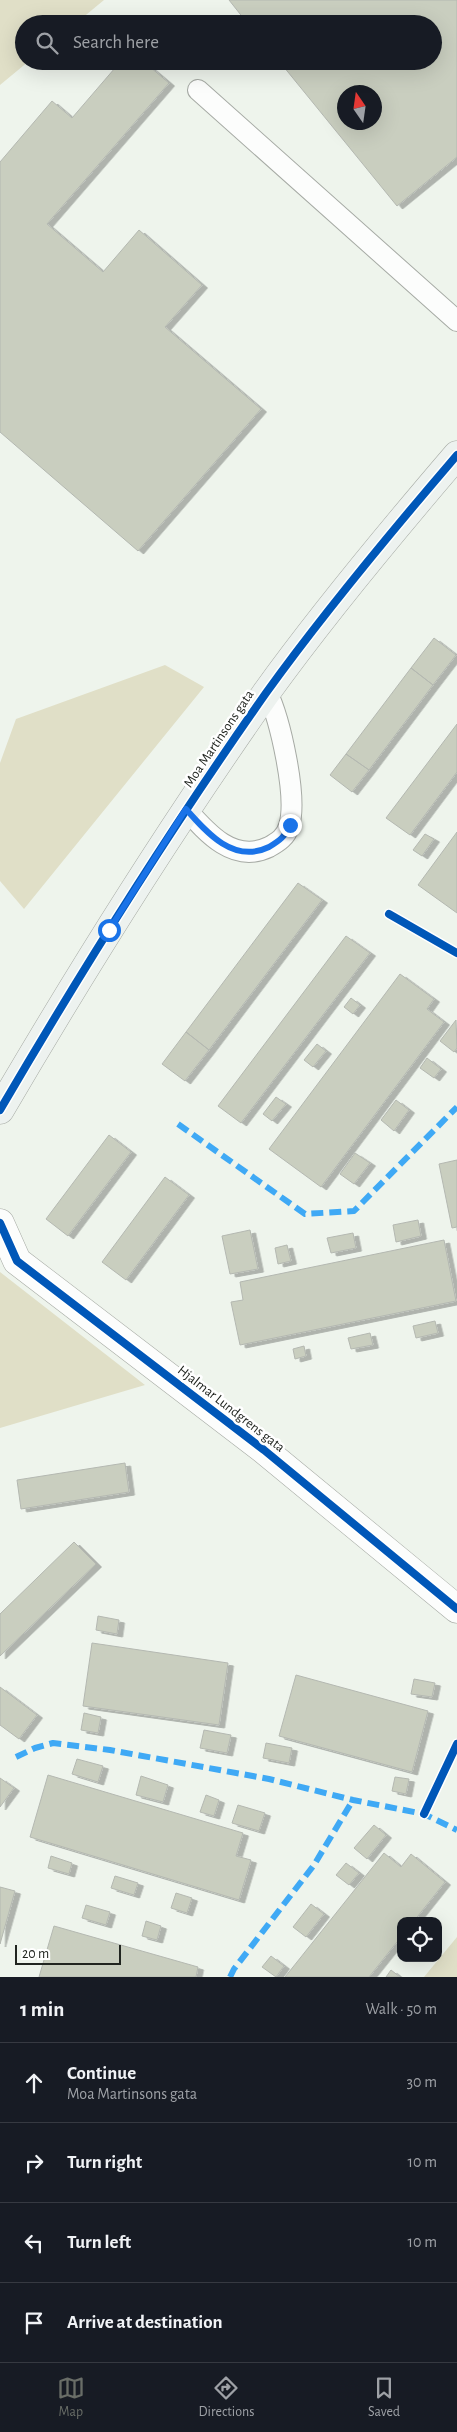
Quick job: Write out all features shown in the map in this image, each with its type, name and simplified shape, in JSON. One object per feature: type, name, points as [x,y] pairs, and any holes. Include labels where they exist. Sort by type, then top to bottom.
[{"type":"street","name":"Moa Martinsons gata","points":[[0,1110],[109,930],[186,809],[267,692],[318,624],[457,455]]},
{"type":"street","name":"Hjalmar Lundgrens gata","points":[[0,1223],[17,1261],[264,1450],[457,1609]]},
{"type":"lane","points":[[198,90],[457,321]]},
{"type":"lane","points":[[186,809],[211,837],[228,848],[247,852],[264,849],[278,842],[287,833],[292,814],[291,798],[275,708],[267,692]]},
{"type":"green space","points":[[0,0],[104,0],[86,15],[15,15],[15,70],[18,70],[0,85]]},
{"type":"green space","points":[[165,665],[204,687],[24,909],[0,881],[0,763],[16,719]]},
{"type":"green space","points":[[0,1272],[145,1385],[0,1428]]},
{"type":"green space","points":[[457,1937],[457,1977],[424,1977],[436,1962],[442,1962],[442,1955]]},
{"type":"building","points":[[229,0],[457,0],[457,157],[397,206],[286,70],[442,70],[442,15],[241,15]]},
{"type":"building","points":[[113,70],[154,70],[169,83],[47,224],[103,272],[139,230],[202,285],[165,327],[261,409],[138,551],[0,432],[0,162],[52,101],[72,118]]},
{"type":"building","points":[[434,638],[456,655],[433,685],[411,668]]},
{"type":"building","points":[[411,668],[433,685],[369,770],[346,754]]},
{"type":"building","points":[[457,724],[457,772],[410,835],[386,818]]},
{"type":"building","points":[[346,754],[369,770],[352,792],[330,775]]},
{"type":"building","points":[[457,832],[457,913],[418,885]]},
{"type":"building","points":[[425,834],[434,839],[422,856],[413,850]]},
{"type":"building","points":[[298,883],[322,900],[209,1050],[186,1032]]},
{"type":"building","points":[[346,936],[370,953],[241,1123],[218,1106]]},
{"type":"building","points":[[400,974],[434,999],[427,1009],[444,1022],[321,1187],[269,1149]]},
{"type":"building","points":[[351,998],[360,1005],[353,1014],[344,1007]]},
{"type":"building","points":[[456,1020],[457,1048],[454,1052],[440,1041]]},
{"type":"building","points":[[186,1032],[209,1050],[185,1081],[162,1064]]},
{"type":"building","points":[[317,1044],[326,1051],[313,1067],[304,1060]]},
{"type":"building","points":[[427,1058],[441,1069],[434,1078],[420,1068]]},
{"type":"building","points":[[276,1097],[286,1104],[272,1121],[263,1114]]},
{"type":"building","points":[[396,1100],[409,1110],[394,1131],[381,1120]]},
{"type":"building","points":[[109,1135],[131,1152],[68,1236],[46,1219]]},
{"type":"building","points":[[355,1153],[370,1163],[354,1184],[340,1174]]},
{"type":"building","points":[[457,1160],[457,1227],[452,1228],[439,1164]]},
{"type":"building","points":[[165,1177],[189,1195],[126,1280],[102,1262]]},
{"type":"building","points":[[418,1220],[421,1236],[396,1242],[393,1225]]},
{"type":"building","points":[[250,1230],[258,1269],[230,1274],[222,1236]]},
{"type":"building","points":[[353,1233],[356,1248],[331,1253],[327,1238]]},
{"type":"building","points":[[444,1240],[456,1301],[240,1345],[231,1302],[243,1300],[240,1282]]},
{"type":"building","points":[[287,1245],[291,1261],[278,1264],[275,1248]]},
{"type":"building","points":[[435,1321],[438,1333],[416,1338],[413,1326]]},
{"type":"building","points":[[370,1333],[373,1345],[351,1349],[348,1338]]},
{"type":"building","points":[[304,1346],[306,1356],[295,1359],[293,1349]]},
{"type":"building","points":[[125,1463],[129,1492],[21,1509],[17,1480]]},
{"type":"building","points":[[74,1542],[96,1564],[0,1656],[0,1614]]},
{"type":"building","points":[[98,1616],[119,1620],[117,1634],[96,1630]]},
{"type":"building","points":[[92,1643],[228,1663],[219,1725],[83,1706]]},
{"type":"building","points":[[296,1675],[428,1711],[412,1772],[279,1736]]},
{"type":"building","points":[[414,1679],[435,1683],[432,1697],[411,1694]]},
{"type":"building","points":[[0,1687],[37,1715],[19,1739],[0,1725]]},
{"type":"building","points":[[84,1713],[101,1717],[98,1733],[81,1730]]},
{"type":"building","points":[[204,1730],[231,1735],[227,1753],[200,1748]]},
{"type":"building","points":[[266,1743],[292,1748],[289,1763],[263,1758]]},
{"type":"building","points":[[77,1759],[103,1766],[98,1782],[72,1774]]},
{"type":"building","points":[[48,1775],[243,1833],[236,1856],[251,1860],[239,1900],[30,1837]]},
{"type":"building","points":[[141,1776],[168,1785],[163,1802],[136,1795]]},
{"type":"building","points":[[395,1777],[409,1779],[406,1794],[392,1791]]},
{"type":"building","points":[[0,1778],[14,1788],[0,1807]]},
{"type":"building","points":[[206,1795],[219,1800],[214,1816],[200,1812]]},
{"type":"building","points":[[238,1805],[265,1813],[259,1831],[232,1823]]},
{"type":"building","points":[[374,1825],[386,1835],[367,1859],[354,1848]]},
{"type":"building","points":[[384,1853],[401,1867],[411,1854],[445,1882],[417,1917],[397,1917],[397,1942],[369,1977],[285,1977]]},
{"type":"building","points":[[51,1856],[72,1863],[69,1874],[48,1868]]},
{"type":"building","points":[[346,1863],[359,1873],[349,1885],[336,1875]]},
{"type":"building","points":[[115,1876],[138,1883],[134,1895],[111,1888]]},
{"type":"building","points":[[0,1887],[15,1891],[0,1944]]},
{"type":"building","points":[[176,1893],[192,1898],[187,1913],[171,1908]]},
{"type":"building","points":[[311,1904],[324,1914],[306,1937],[293,1927]]},
{"type":"building","points":[[86,1905],[110,1912],[106,1925],[82,1918]]},
{"type":"building","points":[[146,1921],[161,1926],[157,1940],[142,1936]]},
{"type":"building","points":[[54,1926],[198,1967],[196,1977],[39,1977]]},
{"type":"building","points":[[271,1956],[284,1966],[276,1977],[262,1967]]},
{"type":"building","points":[[391,1970],[400,1977],[386,1977]]},
{"type":"marked path","points":[[178,1124],[305,1214],[354,1211],[457,1107]]},
{"type":"marked path","points":[[16,1757],[35,1748],[53,1743],[110,1750],[269,1779],[353,1800],[424,1814],[457,1830]]},
{"type":"marked path","points":[[230,1977],[234,1969],[314,1865],[353,1800]]},
{"type":"cycle path","points":[[0,1110],[128,899],[266,693],[359,572],[457,455]]},
{"type":"cycle path","points":[[389,914],[457,953]]},
{"type":"cycle path","points":[[0,1223],[17,1261],[264,1450],[457,1609]]},
{"type":"cycle path","points":[[424,1814],[457,1744]]},
{"type":"route","points":[[109,930],[186,809],[211,837],[228,848],[247,852],[264,849],[278,842],[287,833],[290,825]]}]
